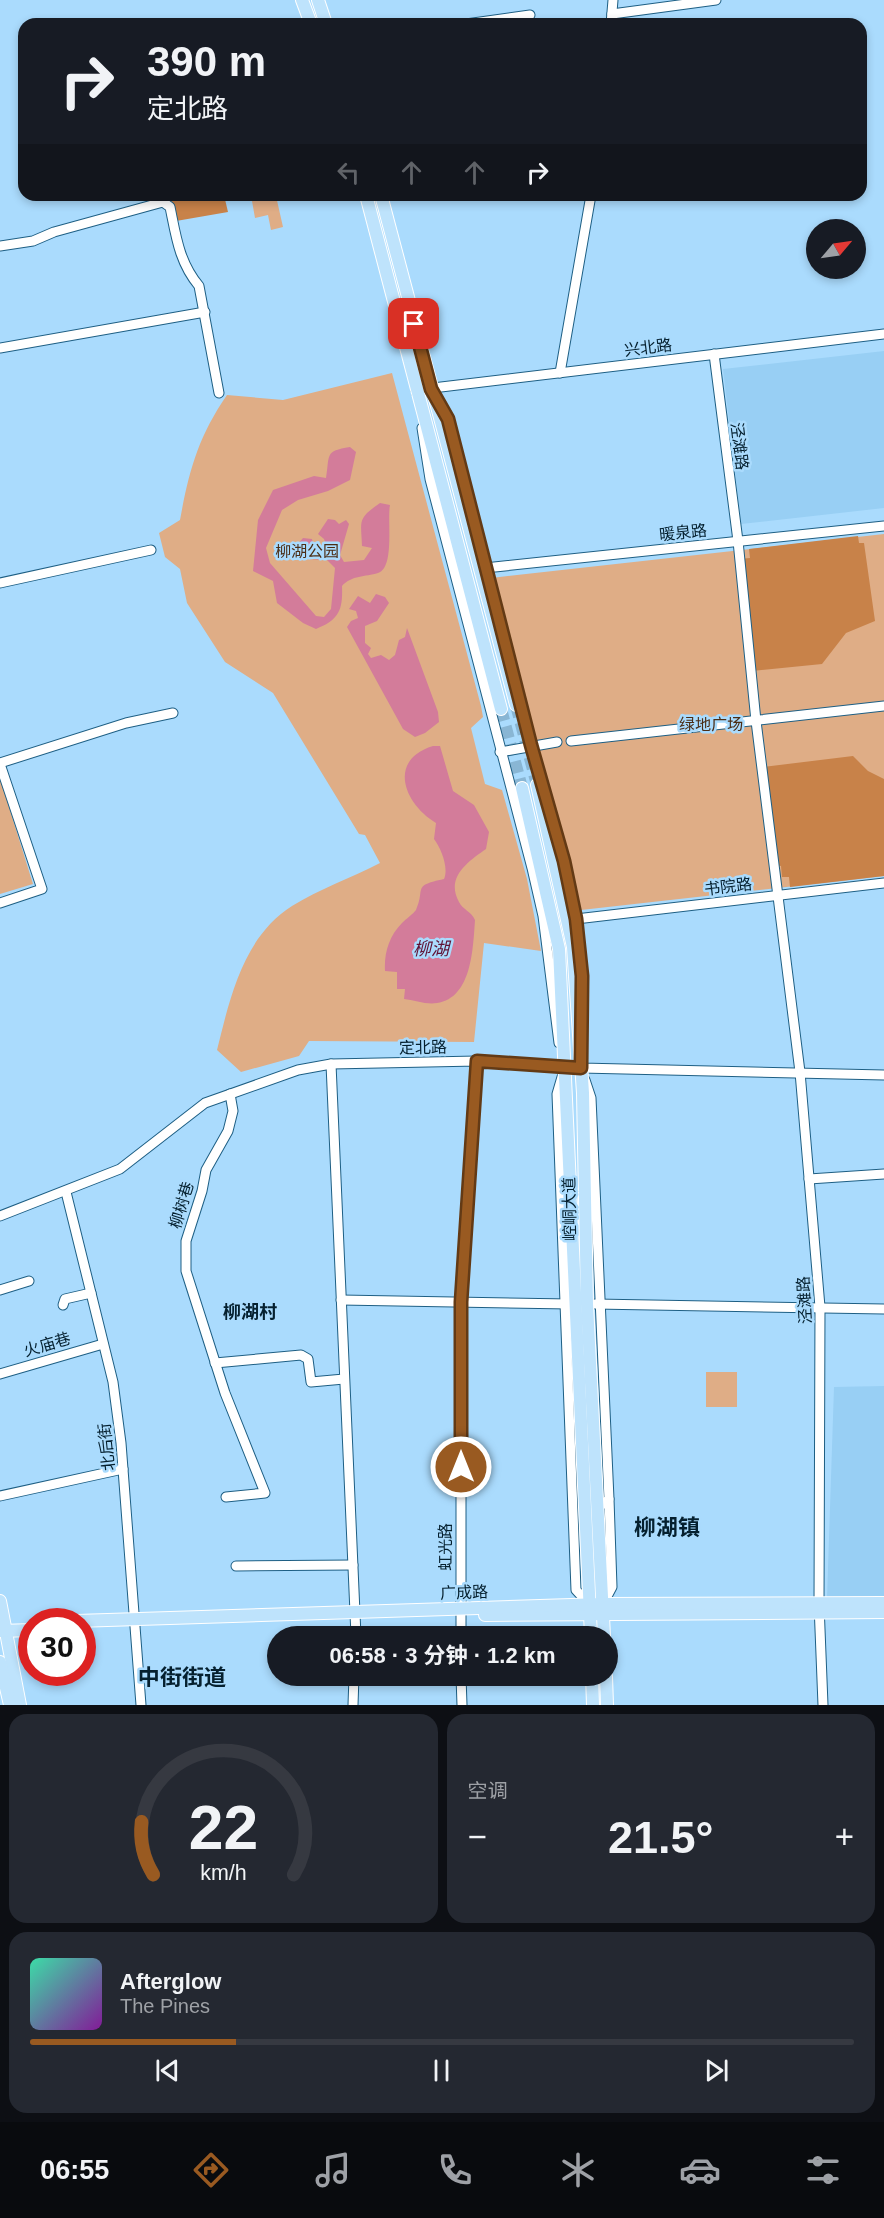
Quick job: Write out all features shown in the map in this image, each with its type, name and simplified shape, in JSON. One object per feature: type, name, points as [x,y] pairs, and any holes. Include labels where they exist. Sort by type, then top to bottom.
[{"type":"main road","points":[[302,0],[309,18]]},
{"type":"main road","points":[[318,0],[324,18]]},
{"type":"main road","points":[[368,201],[501,709]]},
{"type":"main road","points":[[383,201],[516,705]]},
{"type":"main road","name":"崆峒大道","points":[[537,785],[573,947],[581,1068],[576,1304],[598,1508],[604,1626]]},
{"type":"main road","name":"崆峒大道","points":[[522,788],[559,949],[591,1626]]},
{"type":"main road","points":[[0,1601],[3,1627],[20,1705]]},
{"type":"main road","name":"广成路","points":[[819,1609],[884,1603]]},
{"type":"main road","name":"广成路","points":[[96,1623],[603,1609],[819,1609],[884,1612]]},
{"type":"main road","name":"广成路","points":[[96,1627],[134,1623]]},
{"type":"main road","points":[[3,1627],[18,1624]]},
{"type":"main road","points":[[3,1627],[18,1629]]},
{"type":"main road","points":[[0,1662],[10,1705]]},
{"type":"main road","points":[[592,1686],[593,1705]]},
{"type":"main road","points":[[606,1686],[607,1705]]},
{"type":"street","points":[[611,18],[613,0]]},
{"type":"street","points":[[617,18],[716,0]]},
{"type":"street","points":[[509,18],[530,15]]},
{"type":"street","points":[[560,373],[590,201]]},
{"type":"street","points":[[0,246],[33,241],[54,232],[163,202],[170,207],[180,256],[188,273],[199,286],[219,393]]},
{"type":"street","points":[[0,348],[205,312]]},
{"type":"street","name":"兴北路","points":[[416,390],[884,334]]},
{"type":"street","name":"泾滩路","points":[[714,354],[738,542],[756,721],[780,895],[800,1072],[820,1307],[819,1609],[823,1705]]},
{"type":"street","points":[[431,389],[448,419],[531,745],[564,861],[576,919],[582,976],[581,1068],[591,1098],[602,1304],[612,1587],[603,1609]]},
{"type":"street","points":[[416,390],[430,479],[543,916],[555,1024],[565,1067]]},
{"type":"street","name":"暖泉路","points":[[485,568],[884,526]]},
{"type":"street","points":[[0,583],[151,550]]},
{"type":"street","points":[[571,741],[884,706]]},
{"type":"street","points":[[0,903],[42,889],[0,763],[126,723],[173,713]]},
{"type":"street","points":[[500,752],[557,742]]},
{"type":"street","name":"书院路","points":[[576,919],[884,883]]},
{"type":"street","name":"定北路","points":[[0,1214],[66,1192],[120,1169],[205,1102],[298,1070],[331,1064],[477,1061],[581,1068],[884,1075]]},
{"type":"street","name":"虹光路","points":[[461,1626],[461,1302],[477,1061]]},
{"type":"street","points":[[331,1064],[356,1626]]},
{"type":"street","name":"柳树巷","points":[[226,1497],[265,1493],[215,1363],[186,1271],[186,1241],[202,1191],[206,1170],[228,1131],[233,1111],[230,1094]]},
{"type":"street","points":[[809,1179],[884,1174]]},
{"type":"street","name":"北后街","points":[[66,1192],[113,1382],[123,1469],[141,1705]]},
{"type":"street","points":[[0,1290],[29,1281]]},
{"type":"street","points":[[63,1305],[65,1299],[91,1293]]},
{"type":"street","points":[[341,1300],[884,1309]]},
{"type":"street","name":"火庙巷","points":[[0,1374],[103,1344]]},
{"type":"street","points":[[215,1363],[301,1355],[308,1359],[311,1382],[345,1379]]},
{"type":"street","points":[[0,1496],[123,1469]]},
{"type":"street","points":[[598,1508],[609,1498]]},
{"type":"street","points":[[236,1566],[353,1565]]},
{"type":"street","points":[[353,1705],[354,1686]]},
{"type":"street","points":[[461,1686],[462,1705]]},
{"type":"shaded area","points":[[171,201],[225,201],[228,212],[176,221]]},
{"type":"shaded area","points":[[884,351],[884,508],[741,524],[723,369]]},
{"type":"shaded area","points":[[858,536],[859,543],[864,543],[875,621],[846,633],[822,664],[752,671],[739,559],[750,558],[749,549]]},
{"type":"shaded area","points":[[853,756],[868,771],[884,779],[884,876],[790,887],[789,877],[782,877],[781,866],[776,865],[763,767]]},
{"type":"shaded area","points":[[884,1386],[884,1596],[827,1599],[834,1387]]},
{"type":"green space","points":[[252,201],[277,201],[283,227],[271,230],[268,215],[255,218]]},
{"type":"green space","name":"柳湖公园","points":[[392,373],[481,706],[483,717],[471,728],[485,784],[502,790],[527,879],[541,951],[484,943],[474,1042],[309,1041],[299,1056],[241,1072],[217,1050],[227,1010],[241,970],[261,934],[292,906],[380,863],[365,835],[359,834],[273,693],[225,662],[187,603],[180,569],[165,557],[159,533],[180,520],[196,455],[209,425],[227,395],[283,400]]},
{"type":"green space","name":"绿地广场","points":[[884,534],[884,876],[581,910],[491,578]]},
{"type":"green space","points":[[0,778],[33,884],[0,894]]},
{"type":"green space","points":[[706,1372],[737,1372],[737,1407],[706,1407]]},
{"type":"water","points":[[350,447],[356,452],[350,480],[328,491],[298,500],[282,510],[266,548],[270,563],[316,616],[324,617],[331,609],[335,568],[327,560],[308,559],[299,553],[297,545],[303,538],[312,539],[314,550],[322,552],[327,548],[324,539],[318,534],[328,519],[335,520],[339,524],[346,520],[349,524],[340,555],[344,562],[364,560],[372,548],[362,546],[362,521],[367,513],[380,503],[390,505],[388,553],[383,569],[378,573],[346,582],[342,586],[342,602],[335,618],[316,629],[303,623],[277,603],[273,581],[253,571],[258,520],[273,490],[314,476],[326,478],[330,455],[336,450]]},
{"type":"water","points":[[376,594],[385,597],[389,603],[377,621],[365,626],[365,643],[371,648],[368,654],[371,658],[381,655],[389,660],[395,655],[399,640],[405,637],[407,628],[438,712],[439,722],[425,733],[415,737],[403,729],[347,627],[351,621],[358,618],[356,611],[349,609],[358,596],[370,603]]},
{"type":"water","name":"柳湖","points":[[433,746],[440,746],[453,791],[474,805],[489,832],[486,849],[466,864],[457,877],[455,885],[455,893],[459,902],[475,920],[471,957],[464,982],[449,999],[437,1003],[425,1003],[404,999],[405,989],[397,989],[397,972],[385,971],[385,964],[391,939],[397,928],[416,910],[423,886],[444,879],[446,869],[444,858],[434,839],[436,823],[416,805],[405,783],[405,772],[410,761]]},
{"type":"tunnel","points":[[516,705],[537,785]]},
{"type":"tunnel","points":[[501,709],[522,788]]},
{"type":"district","name":"柳湖村","points":[[250,1312]]},
{"type":"district","name":"柳湖镇","points":[[667,1527]]},
{"type":"district","name":"中街街道","points":[[182,1677]]},
{"type":"route","points":[[414,324],[431,389],[448,419],[531,745],[564,861],[576,919],[582,976],[581,1068],[477,1061],[461,1302],[461,1467]]}]
